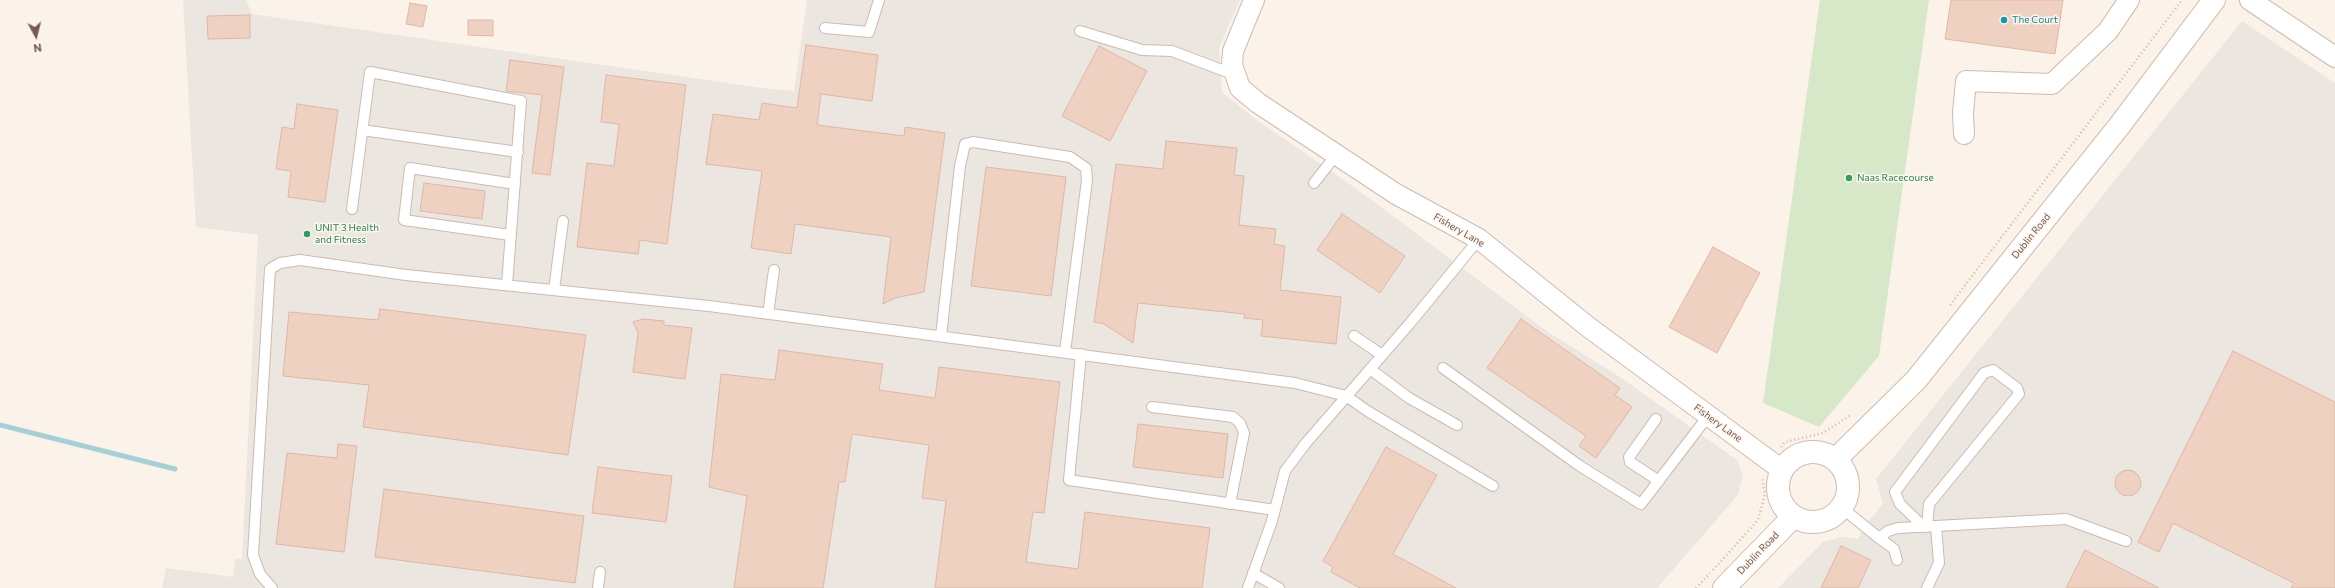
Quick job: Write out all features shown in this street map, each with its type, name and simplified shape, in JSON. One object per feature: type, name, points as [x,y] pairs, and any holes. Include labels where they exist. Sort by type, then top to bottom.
[{"type":"main road","name":"Dublin Road","points":[[1835,460],[1916,380],[2120,125],[2214,0]]},
{"type":"main road","points":[[1819,452],[1835,460],[1843,468],[1848,481],[1847,496],[1842,508],[1826,520],[1816,523],[1806,522],[1793,517],[1783,508],[1778,497],[1775,465],[1801,454],[1819,452]]},
{"type":"main road","name":"Dublin Road","points":[[1724,588],[1793,517]]},
{"type":"street","name":"Fishery Lane","points":[[1254,0],[1233,51],[1232,65],[1240,88],[1258,103],[1396,194],[1479,239],[1587,326],[1775,465]]},
{"type":"street","points":[[1964,134],[1963,113],[1966,81],[2052,84],[2108,31],[2129,0]]},
{"type":"street","points":[[2250,0],[2335,56]]},
{"type":"lane","points":[[825,28],[869,32],[880,0]]},
{"type":"lane","points":[[1080,31],[1142,50],[1172,50],[1235,75]]},
{"type":"lane","points":[[352,209],[370,72],[521,101],[507,285]]},
{"type":"lane","points":[[362,130],[518,152]]},
{"type":"lane","points":[[941,336],[960,166],[965,144],[973,142],[1070,157],[1086,168],[1087,180],[1065,352]]},
{"type":"lane","points":[[1314,183],[1336,155]]},
{"type":"lane","points":[[510,235],[404,220],[410,168],[515,184]]},
{"type":"lane","points":[[554,290],[563,221]]},
{"type":"lane","points":[[1248,588],[1275,510],[1286,471],[1346,396],[1479,239]]},
{"type":"lane","points":[[268,587],[260,574],[253,555],[270,269],[280,263],[300,260],[406,275],[768,314],[1295,383],[1346,396],[1369,412],[1493,486]]},
{"type":"lane","points":[[768,314],[774,270]]},
{"type":"lane","points":[[1354,336],[1382,355]]},
{"type":"lane","points":[[1081,354],[1069,480],[1275,510]]},
{"type":"lane","points":[[1443,368],[1580,466],[1642,504],[1708,416]]},
{"type":"lane","points":[[1370,369],[1409,398],[1457,425]]},
{"type":"lane","points":[[1927,588],[1939,563],[1929,527],[1929,504],[2019,394],[2017,388],[1993,370],[1984,373],[1895,492],[1900,504],[1929,527]]},
{"type":"lane","points":[[1152,407],[1233,417],[1240,423],[1244,433],[1230,504]]},
{"type":"lane","points":[[1656,419],[1629,457],[1630,462],[1659,481]]},
{"type":"lane","points":[[1842,508],[1894,549],[1897,560]]},
{"type":"lane","points":[[1879,538],[1888,531],[1898,528],[2066,518],[2126,541]]},
{"type":"lane","points":[[598,588],[600,572]]},
{"type":"lane","points":[[1253,573],[1278,588]]},
{"type":"path","points":[[1948,307],[2182,0]]},
{"type":"path","points":[[1696,588],[1758,520],[1765,494],[1761,476],[1775,465],[1785,442],[1823,433],[1856,412]]},
{"type":"shaded area","points":[[183,0],[246,0],[252,14],[762,88],[794,91],[807,0],[1240,0],[1219,48],[1222,92],[1254,118],[1354,187],[1548,332],[1620,377],[1737,460],[1743,476],[1738,495],[1657,588],[162,588],[166,568],[233,577],[235,559],[242,559],[258,235],[196,227]]},
{"type":"shaded area","points":[[2242,21],[2335,83],[2335,588],[1778,588],[1823,542],[1842,537],[1858,539],[1864,526],[1883,504],[1876,479]]},
{"type":"green space","name":"Naas Racecourse","points":[[1820,0],[1929,0],[1879,356],[1819,427],[1763,403]]},
{"type":"building","name":"The Court","points":[[1951,0],[2063,0],[2055,54],[1945,39]]},
{"type":"building","points":[[410,3],[427,6],[423,27],[406,24]]},
{"type":"building","points":[[250,15],[250,38],[208,39],[207,16]]},
{"type":"building","points":[[468,20],[493,20],[493,36],[468,35]]},
{"type":"building","points":[[806,45],[878,55],[872,101],[821,94],[817,125],[904,136],[905,127],[945,133],[924,292],[895,298],[883,304],[891,237],[795,224],[791,254],[751,248],[762,171],[706,164],[713,114],[759,120],[762,103],[797,108]]},
{"type":"building","points":[[1099,46],[1147,71],[1110,141],[1062,116]]},
{"type":"building","points":[[510,60],[564,67],[550,175],[532,173],[542,95],[506,91]]},
{"type":"building","points":[[606,75],[686,85],[667,244],[640,240],[638,254],[577,247],[587,163],[614,166],[619,124],[601,122]]},
{"type":"building","points":[[297,104],[338,110],[325,202],[288,197],[291,171],[276,169],[282,127],[294,129]]},
{"type":"building","points":[[1166,141],[1237,148],[1234,175],[1244,176],[1239,225],[1276,229],[1274,244],[1285,246],[1280,290],[1341,297],[1336,344],[1261,336],[1263,320],[1244,318],[1245,314],[1138,303],[1133,343],[1104,324],[1094,322],[1116,164],[1163,169]]},
{"type":"building","points":[[986,167],[1066,177],[1051,296],[971,286]]},
{"type":"building","points":[[424,183],[485,191],[482,219],[420,211]]},
{"type":"building","points":[[1342,214],[1405,256],[1380,293],[1317,250]]},
{"type":"building","points":[[1713,247],[1760,273],[1717,353],[1669,327]]},
{"type":"building","points":[[380,309],[586,335],[568,455],[363,427],[369,385],[283,376],[289,312],[378,320]]},
{"type":"building","points":[[643,319],[664,321],[664,325],[692,328],[685,379],[633,372],[638,333],[633,322]]},
{"type":"building","points":[[1521,319],[1620,388],[1615,395],[1632,407],[1596,458],[1579,446],[1586,436],[1487,368]]},
{"type":"building","points":[[779,350],[883,364],[879,390],[935,398],[939,367],[1060,382],[1044,513],[1033,512],[1026,562],[1078,569],[1085,512],[1210,528],[1202,588],[935,588],[946,501],[922,498],[929,445],[852,434],[845,482],[839,482],[823,588],[734,588],[747,496],[709,487],[721,374],[775,380]]},
{"type":"building","points":[[2233,351],[2335,402],[2335,588],[2291,588],[2294,583],[2173,523],[2159,552],[2138,542]]},
{"type":"building","points":[[1138,424],[1228,434],[1223,478],[1133,467]]},
{"type":"building","points":[[338,444],[357,446],[344,552],[276,544],[287,453],[337,458]]},
{"type":"building","points":[[1386,447],[1437,475],[1393,554],[1456,588],[1360,588],[1331,572],[1333,567],[1323,561]]},
{"type":"building","points":[[598,467],[672,476],[666,522],[592,513]]},
{"type":"building","points":[[2128,470],[2137,474],[2141,483],[2137,492],[2128,496],[2119,492],[2115,483],[2119,474]]},
{"type":"building","points":[[384,489],[584,516],[575,583],[375,557]]},
{"type":"building","points":[[1841,546],[1871,560],[1858,588],[1821,588]]},
{"type":"building","points":[[2085,550],[2159,588],[2066,588]]},
{"type":"waterway","points":[[0,425],[175,469]]},
{"type":"place","name":"The Court","points":[[2004,20]]},
{"type":"place","name":"Naas Racecourse","points":[[1849,178]]},
{"type":"place","name":"UNIT 3 Health and Fitness","points":[[307,234]]}]
